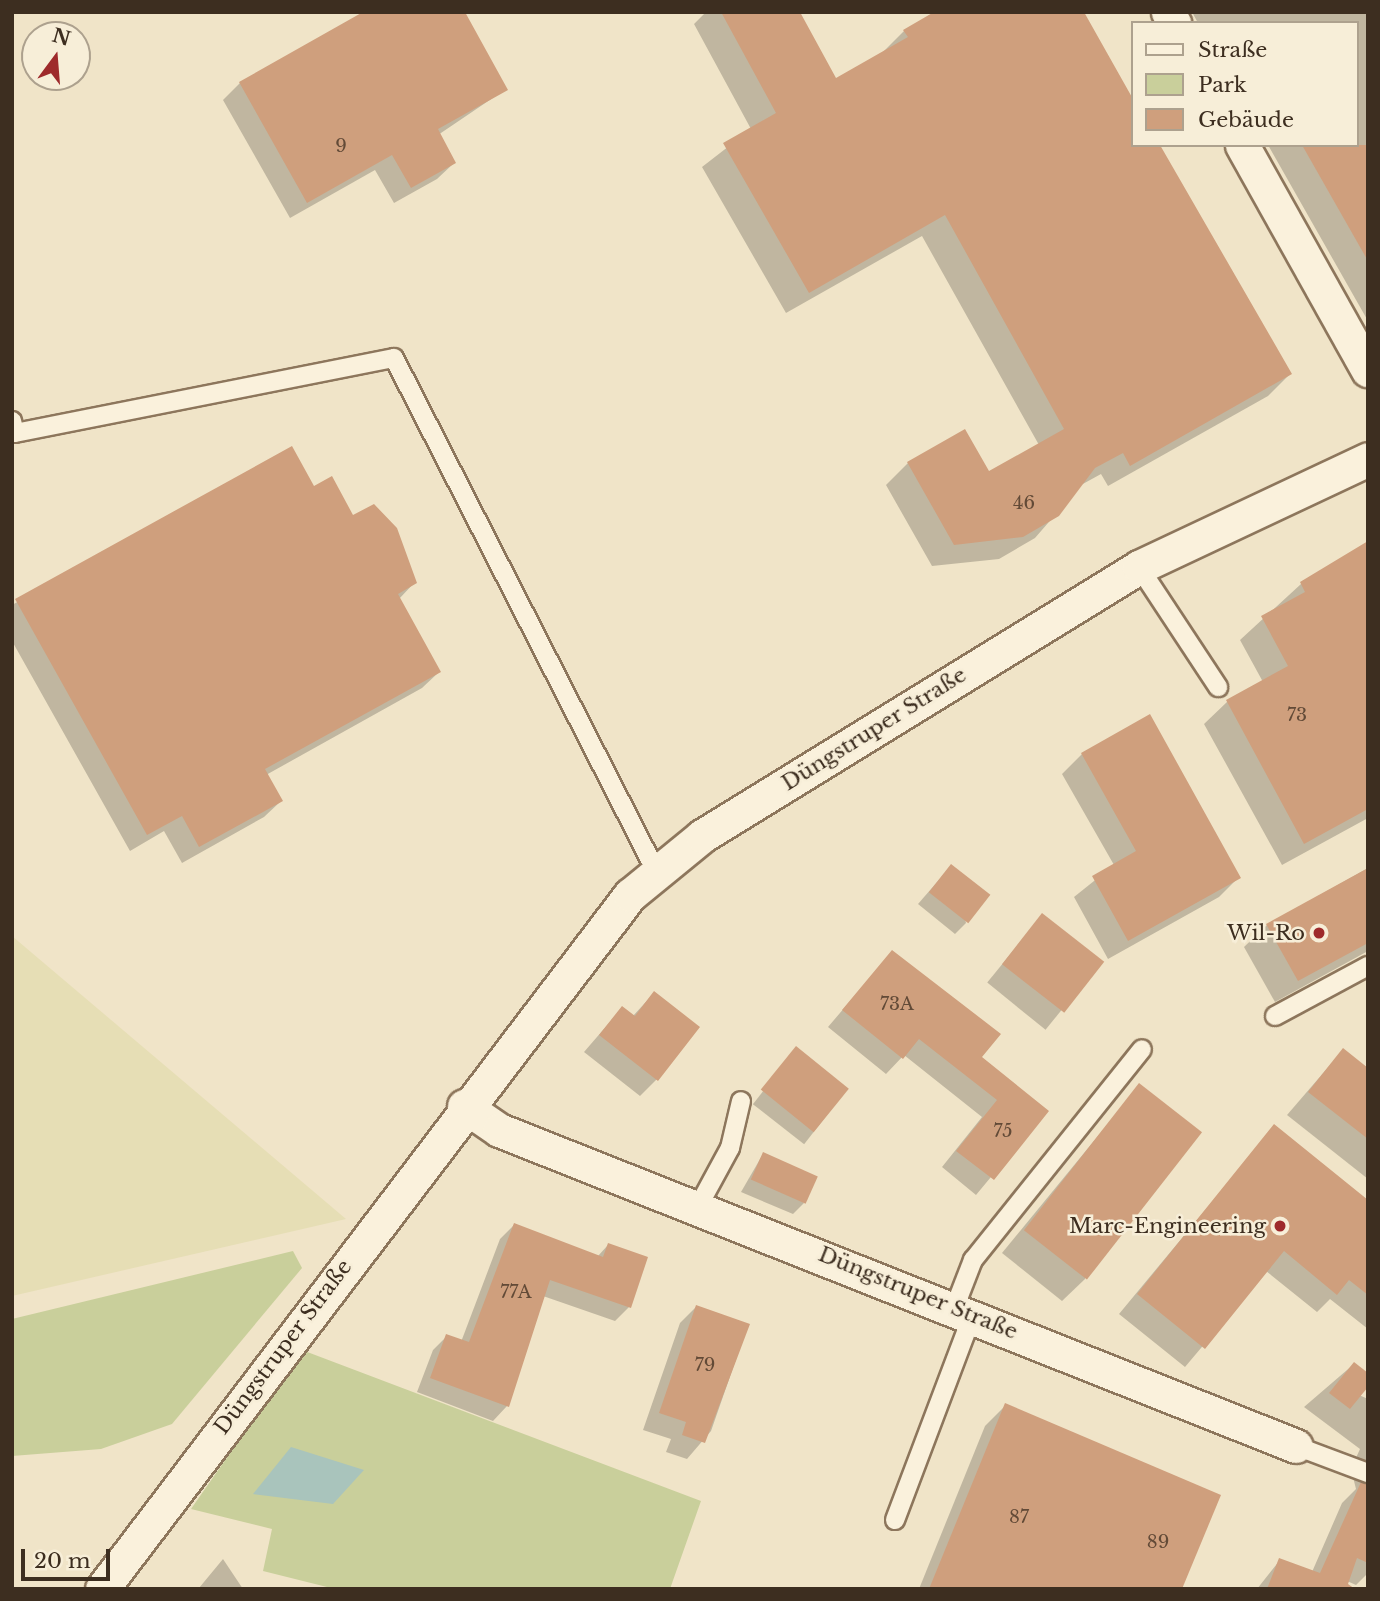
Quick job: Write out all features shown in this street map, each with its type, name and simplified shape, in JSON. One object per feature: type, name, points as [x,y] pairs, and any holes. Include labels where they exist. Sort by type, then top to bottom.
[{"type":"street","points":[[1243,147],[1368,370]]},
{"type":"street","name":"Düngstruper Straße","points":[[102,1589],[464,1106],[630,895],[702,836],[1139,567],[1368,459]]},
{"type":"street","name":"Düngstruper Straße","points":[[464,1106],[499,1130],[699,1205],[1296,1446]]},
{"type":"lane","points":[[12,421],[15,433],[394,358],[657,873]]},
{"type":"lane","points":[[1139,567],[1218,687]]},
{"type":"lane","points":[[1275,1016],[1368,966]]},
{"type":"lane","points":[[895,1520],[963,1312],[973,1260],[1142,1049]]},
{"type":"lane","points":[[699,1205],[730,1148],[741,1101]]},
{"type":"lane","points":[[1296,1446],[1368,1473]]},
{"type":"shaded area","points":[[12,936],[346,1219],[12,1296]]},
{"type":"green space","points":[[293,1251],[302,1268],[172,1424],[101,1449],[12,1456],[12,1319]]},
{"type":"green space","points":[[302,1350],[701,1501],[670,1589],[335,1589],[263,1571],[272,1529],[191,1509]]},
{"type":"water","points":[[291,1447],[364,1470],[333,1504],[253,1494]]},
{"type":"building","points":[[363,12],[465,12],[508,90],[438,129],[456,163],[411,188],[392,155],[307,203],[239,82]]},
{"type":"building","points":[[721,12],[800,12],[836,78],[908,37],[903,30],[934,12],[1084,12],[1132,97],[1132,147],[1161,147],[1292,374],[1130,466],[1123,453],[1095,468],[1059,516],[1023,537],[954,545],[907,462],[965,429],[989,471],[1064,429],[945,215],[809,293],[723,143],[776,113]]},
{"type":"building","points":[[1368,145],[1368,261],[1303,147]]},
{"type":"building","points":[[292,446],[314,486],[332,476],[353,515],[374,504],[397,528],[417,583],[398,594],[441,672],[265,769],[283,801],[199,847],[182,816],[147,835],[15,599]]},
{"type":"building","points":[[1368,541],[1368,809],[1304,844],[1226,700],[1288,666],[1261,616],[1305,592],[1300,582]]},
{"type":"building","points":[[1150,714],[1241,878],[1128,941],[1092,876],[1136,851],[1081,753]]},
{"type":"building","points":[[951,864],[990,895],[968,923],[929,892]]},
{"type":"building","name":"Wil-Ro","points":[[1368,868],[1368,943],[1298,981],[1266,924]]},
{"type":"building","points":[[1042,913],[1104,962],[1064,1013],[1002,964]]},
{"type":"building","points":[[892,950],[1001,1034],[982,1057],[1049,1111],[994,1180],[956,1151],[997,1100],[919,1039],[903,1059],[842,1010]]},
{"type":"building","points":[[654,991],[700,1027],[658,1081],[599,1035],[622,1006],[635,1016]]},
{"type":"building","points":[[796,1046],[849,1089],[814,1132],[761,1090]]},
{"type":"building","points":[[1343,1048],[1368,1068],[1368,1139],[1308,1092]]},
{"type":"building","points":[[1139,1083],[1202,1132],[1087,1280],[1024,1230]]},
{"type":"building","name":"Marc-Engineering","points":[[1274,1124],[1368,1200],[1368,1295],[1349,1280],[1337,1295],[1284,1251],[1205,1349],[1137,1294]]},
{"type":"building","points":[[763,1152],[818,1176],[806,1204],[751,1179]]},
{"type":"building","points":[[514,1223],[603,1257],[608,1243],[648,1257],[631,1308],[550,1280],[509,1407],[430,1378],[446,1334],[469,1342]]},
{"type":"building","points":[[696,1305],[750,1324],[705,1443],[682,1435],[686,1422],[659,1413]]},
{"type":"building","points":[[1354,1362],[1368,1373],[1368,1387],[1350,1409],[1329,1393]]},
{"type":"building","points":[[1005,1403],[1221,1495],[1182,1589],[929,1589]]},
{"type":"building","points":[[1361,1482],[1368,1484],[1368,1563],[1357,1558],[1348,1584],[1355,1589],[1267,1589],[1279,1558],[1320,1573]]},
{"type":"place","name":"Wil-Ro","points":[[1319,933]]},
{"type":"place","name":"Marc-Engineering","points":[[1280,1226]]}]
